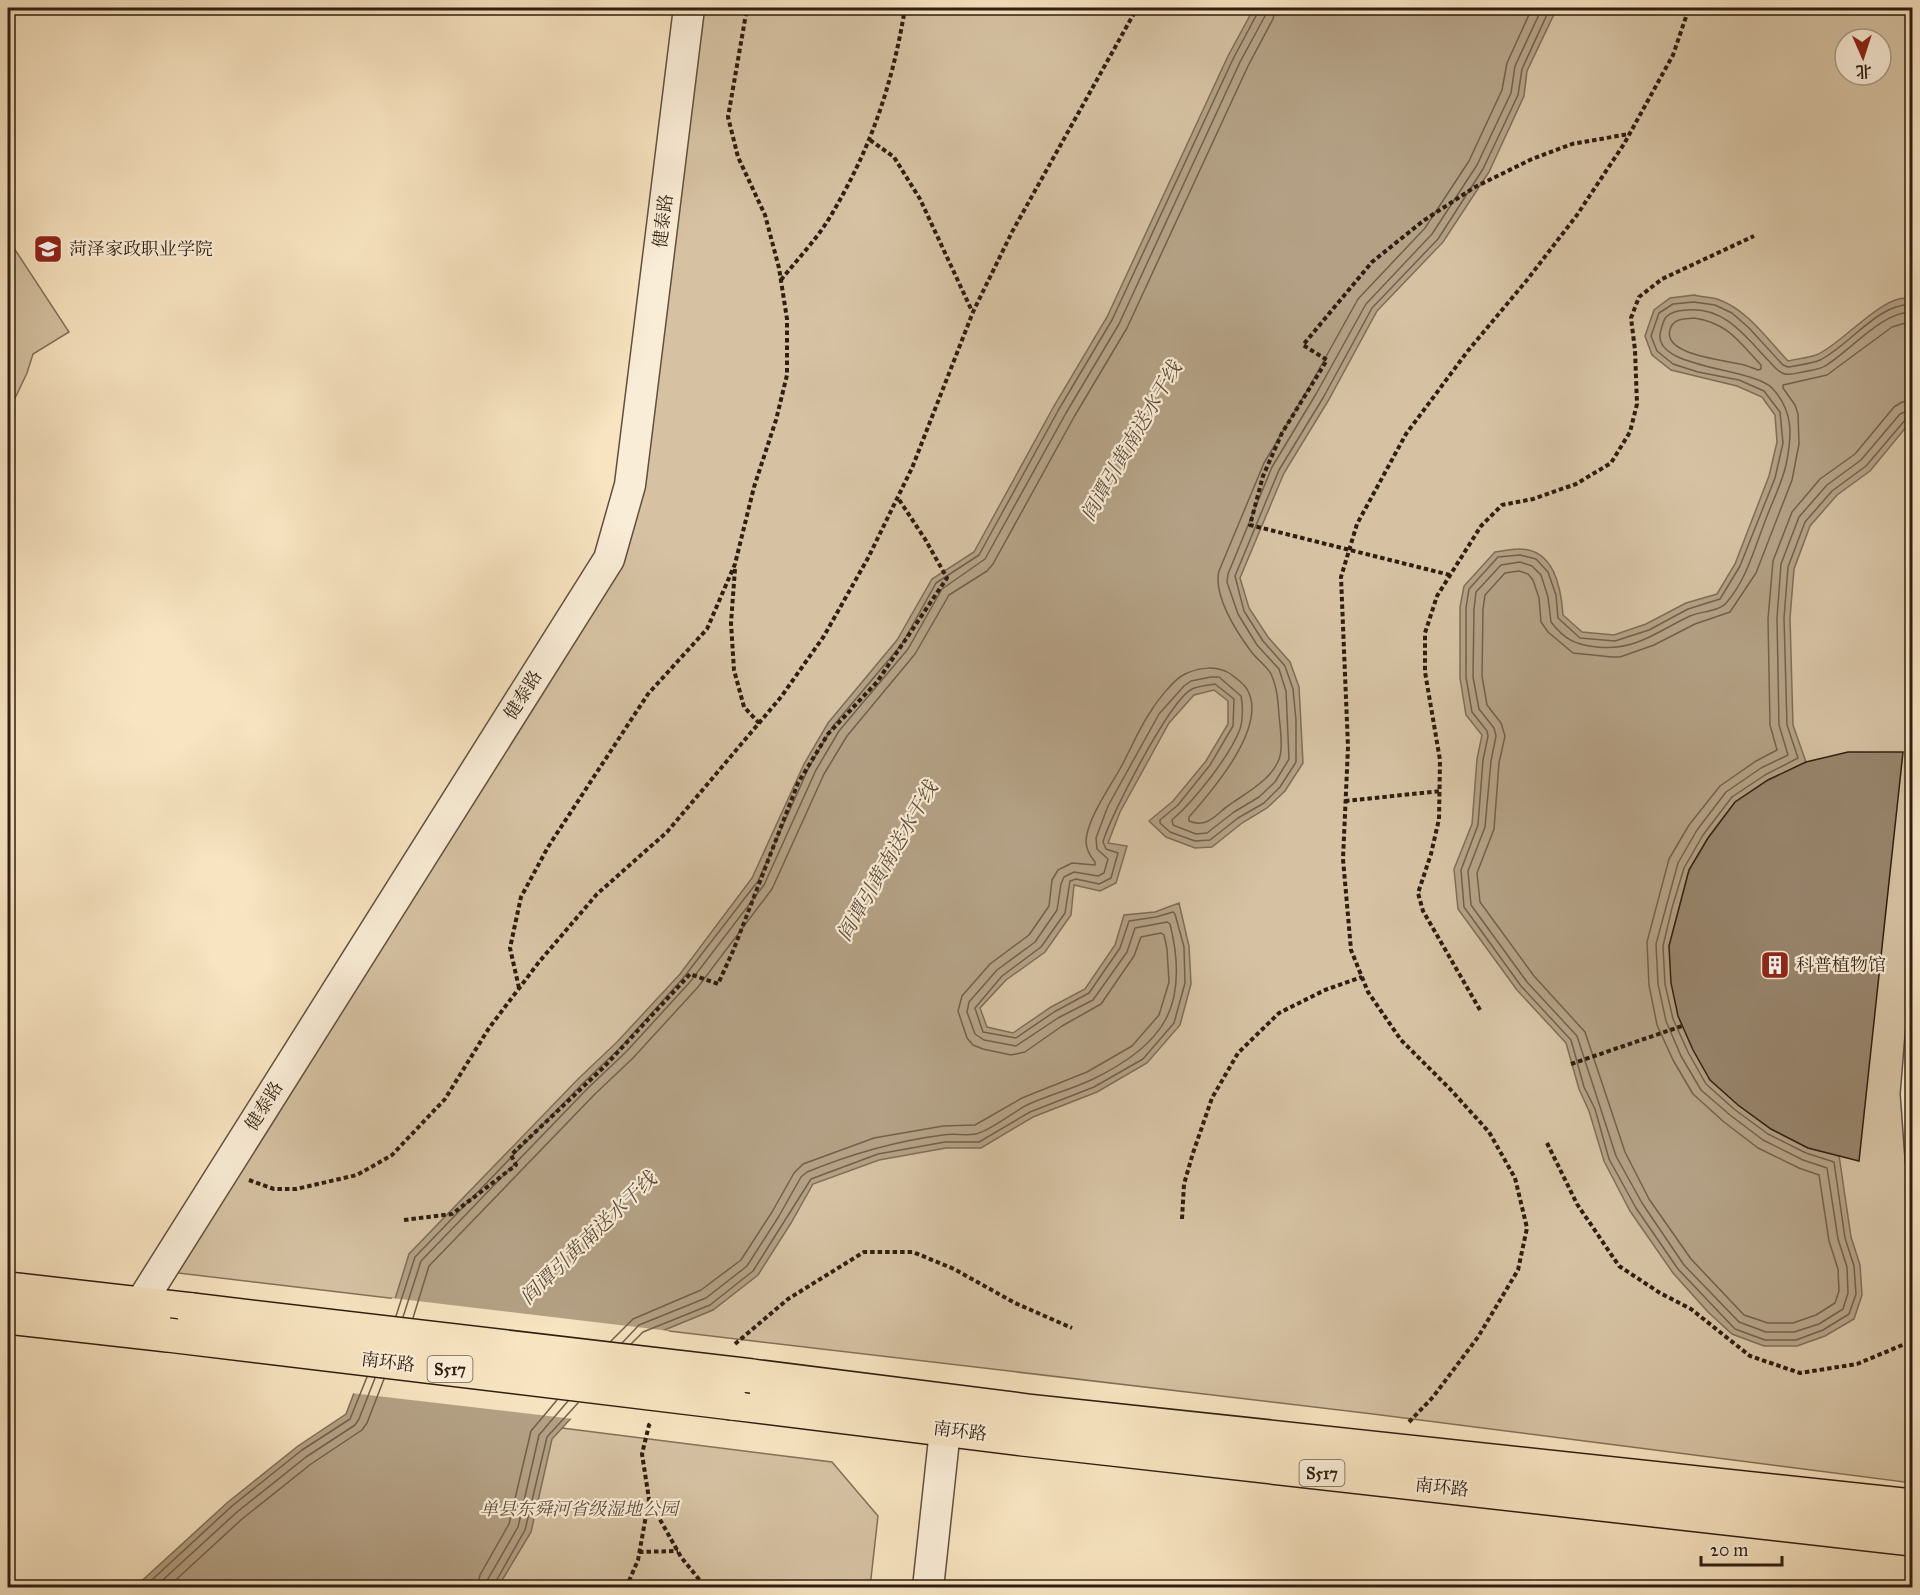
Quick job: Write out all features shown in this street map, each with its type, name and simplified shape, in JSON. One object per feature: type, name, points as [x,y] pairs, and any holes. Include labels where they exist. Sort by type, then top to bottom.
[{"type":"main road","name":"南环路","points":[[8,1288],[753,1376],[1028,1411],[1912,1501]]},
{"type":"main road","name":"南环路","points":[[8,1317],[945,1430],[1912,1539]]},
{"type":"street","name":"健泰路","points":[[140,1304],[609,559],[630,485],[689,8]]},
{"type":"street","points":[[928,1587],[945,1430]]},
{"type":"lane","points":[[1912,1032],[1907,1094],[1912,1163]]},
{"type":"path","points":[[519,988],[510,948],[521,897],[548,847],[648,694],[707,629],[735,564],[754,487],[776,420],[787,375],[787,319],[781,280],[765,216],[738,157],[728,117],[747,8]]},
{"type":"path","points":[[781,280],[826,224],[870,140],[890,82],[905,8]]},
{"type":"path","points":[[223,1172],[274,1189],[296,1189],[357,1175],[388,1157],[445,1099],[489,1028],[597,894],[667,832],[780,697],[824,636],[868,558],[912,468],[973,312],[1012,232],[1137,8]]},
{"type":"path","points":[[1384,1449],[1433,1397],[1478,1337],[1518,1269],[1527,1228],[1515,1178],[1489,1132],[1401,1040],[1368,992],[1351,950],[1343,859],[1348,747],[1341,577],[1357,524],[1406,434],[1467,352],[1577,216],[1629,134],[1673,55],[1689,8]]},
{"type":"path","points":[[1450,575],[1350,548],[1250,525],[1263,476],[1272,454],[1282,433],[1327,360],[1303,345],[1372,262],[1423,221],[1475,187],[1532,159],[1572,144],[1629,134]]},
{"type":"path","points":[[870,140],[894,157],[920,199],[973,312]]},
{"type":"path","points":[[1480,1010],[1423,911],[1418,893],[1431,854],[1439,819],[1441,791],[1440,760],[1434,714],[1425,672],[1425,633],[1437,596],[1480,526],[1502,505],[1576,484],[1611,463],[1630,432],[1637,404],[1635,350],[1630,318],[1640,297],[1662,279],[1754,236]]},
{"type":"path","points":[[404,1220],[452,1214],[516,1165],[511,1155],[604,1067],[690,974],[718,984],[798,783],[828,734],[877,682],[947,578],[925,539],[897,498]]},
{"type":"path","points":[[735,564],[732,622],[734,670],[744,707],[759,723]]},
{"type":"path","points":[[1345,801],[1441,791]]},
{"type":"path","points":[[1182,1219],[1184,1184],[1192,1153],[1212,1098],[1238,1053],[1279,1014],[1325,990],[1362,977]]},
{"type":"path","points":[[1571,1064],[1682,1026]]},
{"type":"path","points":[[1546,1143],[1577,1204],[1619,1266],[1660,1293],[1691,1309],[1750,1356],[1800,1373],[1857,1364],[1912,1341]]},
{"type":"path","points":[[649,1499],[678,1551],[706,1587]]},
{"type":"path","points":[[639,1552],[678,1551]]},
{"type":"green space","points":[[689,8],[1912,8],[1912,1483],[1373,1414],[161,1271],[609,559]]},
{"type":"green space","points":[[8,239],[69,332],[33,354],[27,373],[8,413]]},
{"type":"green space","name":"单县东舜河省级湿地公园","points":[[562,1428],[832,1462],[878,1516],[870,1587],[307,1588]]},
{"type":"water","name":"阎谭引黄南送水干线","points":[[1254,8],[1557,8],[1527,71],[1524,96],[1489,172],[1443,242],[1377,311],[1328,401],[1284,473],[1240,578],[1249,608],[1268,637],[1290,662],[1299,687],[1303,763],[1285,791],[1267,808],[1242,823],[1212,847],[1195,848],[1166,837],[1149,821],[1173,801],[1206,761],[1228,724],[1228,701],[1214,690],[1194,695],[1169,723],[1120,812],[1108,843],[1127,846],[1116,883],[1100,891],[1074,885],[1071,915],[1045,952],[1006,980],[980,1008],[987,1027],[1013,1033],[1051,1007],[1085,989],[1115,945],[1124,915],[1155,912],[1179,903],[1189,946],[1191,984],[1180,1025],[1147,1063],[1097,1092],[1033,1117],[981,1148],[946,1148],[879,1160],[813,1184],[758,1275],[713,1310],[645,1338],[552,1439],[531,1532],[498,1587],[134,1588],[228,1502],[298,1446],[346,1414],[360,1377],[391,1312],[409,1254],[578,1079],[617,1042],[680,974],[752,878],[804,764],[828,723],[897,640],[932,579],[974,552],[1054,406],[1107,317],[1228,56]]},
{"type":"water","points":[[1694,295],[1717,299],[1738,310],[1788,361],[1816,355],[1826,350],[1876,310],[1901,298],[1912,299],[1912,420],[1870,471],[1837,495],[1810,526],[1794,569],[1790,618],[1793,725],[1806,762],[1768,780],[1735,802],[1708,838],[1689,870],[1669,946],[1738,1105],[1771,1129],[1808,1148],[1839,1155],[1851,1237],[1860,1265],[1862,1295],[1854,1319],[1825,1336],[1797,1346],[1764,1346],[1732,1334],[1708,1312],[1673,1273],[1630,1211],[1604,1161],[1566,1043],[1517,990],[1458,909],[1454,869],[1472,824],[1477,759],[1482,735],[1466,715],[1460,678],[1460,607],[1464,586],[1495,552],[1518,549],[1530,550],[1540,555],[1553,571],[1560,593],[1563,615],[1582,632],[1614,635],[1646,624],[1686,603],[1717,594],[1735,564],[1769,476],[1777,442],[1775,415],[1762,397],[1737,386],[1671,370],[1652,355],[1645,336],[1654,310],[1670,298]]},
{"type":"pier","points":[[392,1298],[670,1331],[647,1340],[574,1419],[351,1393]]},
{"type":"building","name":"科普植物馆","points":[[1848,752],[1903,752],[1859,1161],[1808,1148],[1771,1129],[1738,1105],[1710,1080],[1678,1016],[1671,983],[1669,946],[1689,870],[1708,838],[1735,802],[1768,780],[1806,762]]},
{"type":"place","name":"菏泽家政职业学院","points":[[48,249]]},
{"type":"place","name":"科普植物馆","points":[[1775,965]]}]
